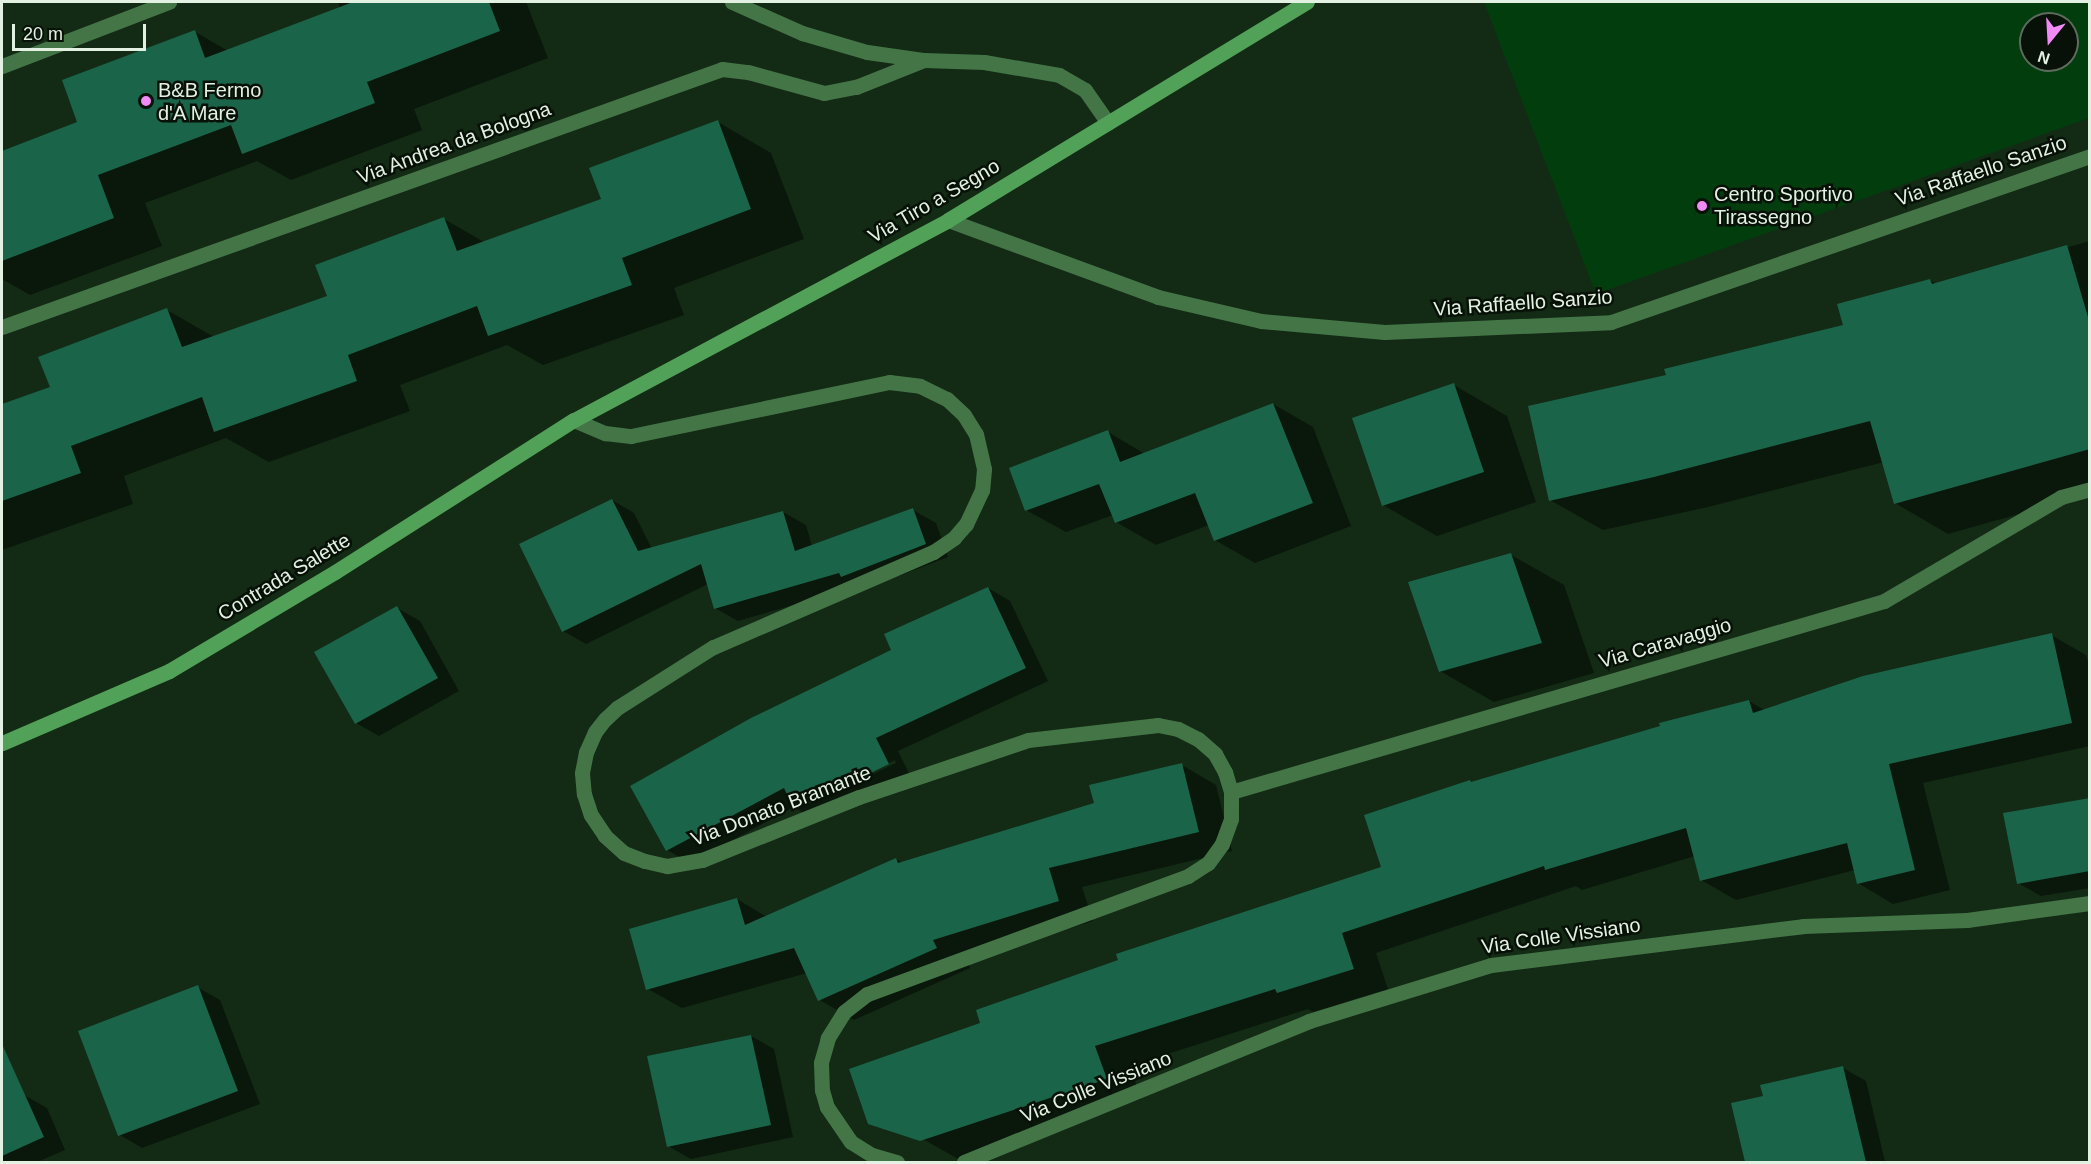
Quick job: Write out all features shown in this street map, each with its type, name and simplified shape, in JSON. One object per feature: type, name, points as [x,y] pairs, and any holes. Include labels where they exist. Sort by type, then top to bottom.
[{"type":"main road","name":"Via Tiro a Segno","points":[[574,420],[948,220],[1306,2]]},
{"type":"main road","name":"Contrada Salette","points":[[2,743],[169,671],[335,572],[574,420]]},
{"type":"street","points":[[2,66],[169,2]]},
{"type":"street","points":[[732,2],[802,33],[867,52],[924,60],[984,62],[1059,75],[1085,90],[1108,123]]},
{"type":"street","name":"Via Andrea da Bologna","points":[[2,327],[722,69],[748,72],[824,93],[856,87],[924,60]]},
{"type":"street","name":"Via Raffaello Sanzio","points":[[948,220],[1158,297],[1261,321],[1385,332],[1611,322],[2090,156]]},
{"type":"street","name":"Via Donato Bramante","points":[[574,420],[605,433],[631,436],[889,382],[920,386],[947,399],[964,415],[976,434],[983,460],[982,490],[976,509],[954,538],[933,552],[713,647],[617,708],[605,719],[595,732],[586,752],[582,773],[584,794],[591,815],[605,836],[624,853],[667,866],[685,865],[859,797],[1028,740],[1142,725],[1178,729],[1198,740],[1215,754],[1225,772],[1231,792],[1231,819],[1222,844],[1208,862],[1188,876],[874,991],[844,1012],[828,1038],[821,1063],[822,1090],[827,1107],[851,1142],[872,1155],[897,1162]]},
{"type":"street","name":"Via Caravaggio","points":[[1231,792],[1884,601],[2061,497],[2090,489]]},
{"type":"street","name":"Via Colle Vissiano","points":[[964,1162],[1309,1022],[1491,965],[1803,926],[1967,920],[2090,903]]},
{"type":"green space","name":"Centro Sportivo Tirassegno","points":[[1484,2],[2089,2],[2089,118],[1596,294]]},
{"type":"building","points":[[353,2],[489,2],[500,31],[367,82],[375,103],[242,154],[231,125],[98,175],[114,218],[2,261],[2,151],[77,122],[62,80],[195,30],[205,58]]},
{"type":"building","points":[[718,120],[751,209],[622,258],[632,285],[488,336],[477,306],[348,355],[357,381],[214,432],[202,397],[71,446],[81,473],[2,501],[2,404],[50,387],[38,357],[167,308],[182,347],[327,296],[315,265],[444,217],[457,251],[601,199],[589,168]]},
{"type":"building","points":[[2067,245],[2090,324],[2090,449],[1894,504],[1870,421],[1654,477],[1549,501],[1528,406],[1666,375],[1664,369],[1843,325],[1837,304],[1930,279],[1932,284]]},
{"type":"building","points":[[1454,383],[1484,472],[1382,506],[1352,418]]},
{"type":"building","points":[[1273,403],[1313,503],[1214,541],[1195,493],[1115,523],[1099,484],[1025,511],[1009,468],[1108,430],[1120,462]]},
{"type":"building","points":[[612,499],[638,551],[783,511],[795,551],[913,508],[926,544],[841,577],[839,573],[714,609],[701,564],[562,632],[519,544]]},
{"type":"building","points":[[1511,553],[1542,643],[1439,672],[1408,582]]},
{"type":"building","points":[[988,587],[1026,668],[876,738],[889,764],[794,810],[784,788],[666,851],[630,786],[751,718],[891,650],[884,634]]},
{"type":"building","points":[[397,606],[438,678],[355,724],[314,652]]},
{"type":"building","points":[[2052,633],[2072,723],[1889,764],[1915,870],[1857,884],[1847,843],[1700,881],[1686,828],[1545,870],[1544,866],[1342,933],[1354,969],[1277,993],[1275,989],[1095,1046],[1107,1079],[920,1141],[868,1124],[849,1069],[980,1023],[976,1010],[1118,960],[1116,954],[1381,867],[1364,815],[1470,780],[1471,782],[1660,726],[1659,723],[1749,700],[1753,713],[1863,676]]},
{"type":"building","points":[[1182,763],[1199,832],[1049,868],[1059,901],[933,940],[937,948],[818,1001],[794,948],[646,990],[629,929],[737,898],[745,925],[896,858],[898,863],[1094,803],[1089,785]]},
{"type":"building","points":[[2090,798],[2090,871],[2017,884],[2003,813]]},
{"type":"building","points":[[198,985],[238,1091],[118,1136],[78,1031]]},
{"type":"building","points":[[751,1035],[771,1125],[667,1147],[647,1056]]},
{"type":"building","points":[[2,1044],[44,1137],[2,1156]]},
{"type":"building","points":[[1843,1066],[1866,1162],[1745,1162],[1731,1103],[1763,1096],[1760,1085]]},
{"type":"place","name":"B&B Fermo d'A Mare","points":[[146,101]]},
{"type":"place","name":"Centro Sportivo Tirassegno","points":[[1702,206]]}]
